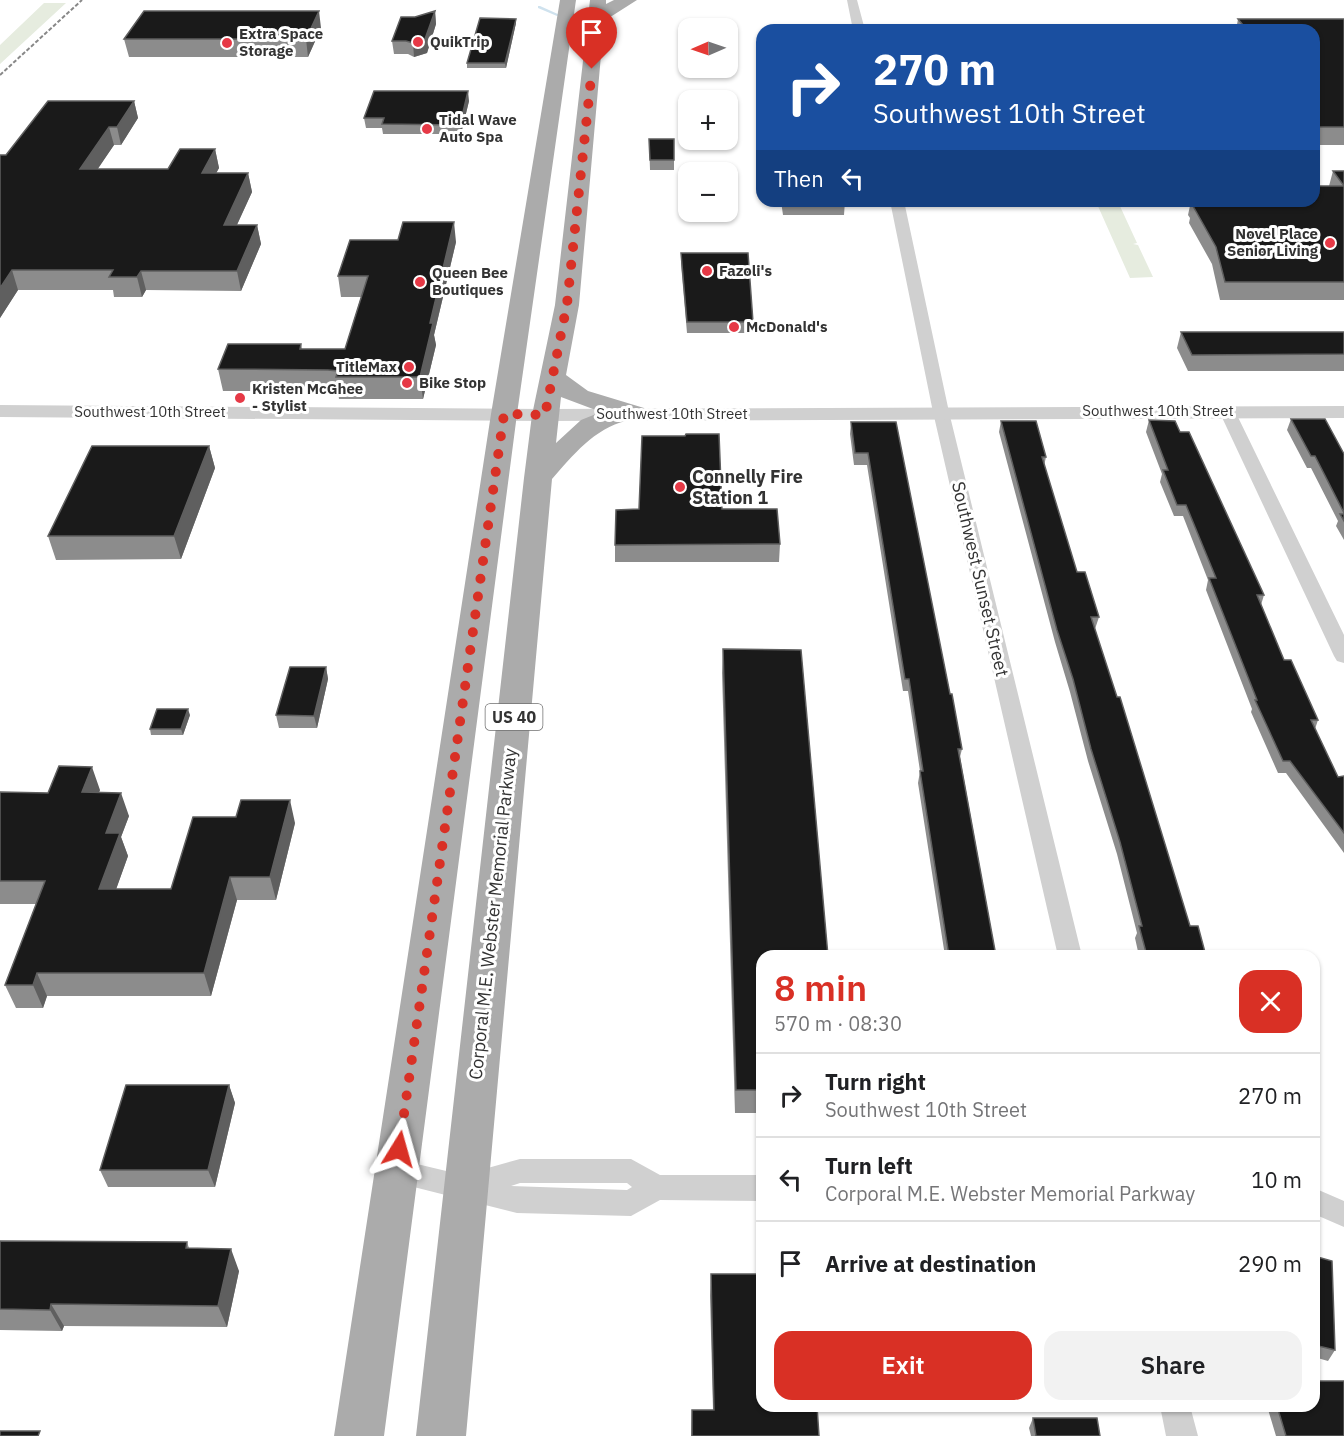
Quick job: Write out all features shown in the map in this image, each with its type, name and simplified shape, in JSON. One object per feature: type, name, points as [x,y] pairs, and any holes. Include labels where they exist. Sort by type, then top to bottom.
[{"type":"main road","points":[[598,9],[629,0]]},
{"type":"main road","name":"US 40","points":[[359,1436],[561,8]]},
{"type":"main road","name":"Corporal M.E. Webster Memorial Parkway","points":[[441,1436],[538,478],[545,415],[567,304],[598,9]]},
{"type":"main road","points":[[553,376],[564,388],[581,397],[628,414]]},
{"type":"main road","points":[[538,478],[558,455],[590,426],[628,414]]},
{"type":"main road","points":[[480,580],[528,575]]},
{"type":"street","points":[[852,0],[858,24]]},
{"type":"street","name":"Southwest Sunset Street","points":[[898,207],[941,412],[1069,950]]},
{"type":"street","name":"Southwest 10th Street","points":[[0,411],[545,415],[1344,412]]},
{"type":"street","points":[[1227,411],[1344,656]]},
{"type":"street","points":[[396,1171],[518,1200],[631,1203],[656,1187],[756,1188]]},
{"type":"street","points":[[1320,1204],[1344,1214]]},
{"type":"street","points":[[1176,1412],[1182,1436]]},
{"type":"shaded area","points":[[44,3],[66,3],[0,64],[0,45]]},
{"type":"shaded area","points":[[1098,207],[1120,207],[1137,243],[1133,244],[1138,245],[1153,277],[1130,278]]},
{"type":"building","points":[[144,11],[319,11],[306,39],[124,39]]},
{"type":"building","points":[[435,11],[425,39],[413,43],[392,41],[401,17],[415,17]]},
{"type":"building","name":"QuikTrip","points":[[480,18],[516,19],[505,63],[467,63]]},
{"type":"building","points":[[1238,19],[1344,19],[1344,127],[1320,127],[1320,24],[1242,24]]},
{"type":"building","points":[[374,91],[468,91],[460,125],[382,124],[384,118],[364,118]]},
{"type":"building","points":[[48,101],[134,101],[117,127],[109,127],[80,169],[168,169],[180,149],[215,149],[202,173],[248,173],[224,225],[257,225],[237,271],[141,271],[137,277],[109,277],[113,270],[12,270],[0,288],[0,155],[6,155]]},
{"type":"building","points":[[649,139],[674,139],[674,160],[650,160]]},
{"type":"building","points":[[1333,171],[1344,171],[1344,186]]},
{"type":"building","name":"Novel Place Senior Living","points":[[1320,186],[1344,186],[1344,282],[1225,282],[1216,247],[1194,207],[1320,207]]},
{"type":"building","points":[[403,222],[454,222],[430,323],[433,323],[420,377],[336,377],[338,371],[328,370],[218,369],[228,344],[301,344],[300,349],[345,349],[368,276],[338,276],[350,240],[398,240]]},
{"type":"building","points":[[681,253],[748,253],[753,322],[687,322]]},
{"type":"building","points":[[1181,332],[1344,332],[1344,354],[1192,355]]},
{"type":"building","points":[[1291,419],[1325,419],[1344,454],[1344,513],[1315,456],[1311,456]]},
{"type":"building","points":[[1149,420],[1175,421],[1180,432],[1189,432],[1264,595],[1257,595],[1284,660],[1291,660],[1318,720],[1311,720],[1338,777],[1344,776],[1344,833],[1290,761],[1283,761],[1255,700],[1257,700],[1209,578],[1216,578],[1186,505],[1177,505],[1163,470],[1168,470]]},
{"type":"building","points":[[1001,421],[1036,421],[1046,457],[1042,457],[1077,572],[1085,572],[1099,617],[1091,617],[1117,697],[1120,697],[1190,926],[1198,926],[1204,950],[1145,950],[1139,926],[1142,926],[1120,842],[1057,630]]},
{"type":"building","points":[[851,422],[896,422],[950,694],[952,694],[962,749],[958,749],[995,950],[948,950],[920,771],[923,771],[909,679],[905,679],[868,453],[855,453]]},
{"type":"building","points":[[686,434],[719,434],[722,509],[777,509],[780,544],[615,545],[616,510],[639,509],[642,436],[685,436]]},
{"type":"building","points":[[92,446],[209,446],[174,536],[48,536]]},
{"type":"building","points":[[723,649],[801,650],[827,950],[756,950],[756,1090],[736,1090]]},
{"type":"building","points":[[290,667],[326,667],[314,716],[276,715]]},
{"type":"building","points":[[157,709],[188,709],[181,729],[150,729]]},
{"type":"building","points":[[59,766],[92,767],[82,792],[121,793],[106,833],[120,833],[99,889],[171,889],[193,817],[236,817],[241,800],[290,800],[270,877],[230,877],[204,973],[37,973],[33,985],[5,985],[45,881],[0,881],[0,792],[48,793]]},
{"type":"building","points":[[126,1085],[229,1085],[208,1170],[100,1170]]},
{"type":"building","points":[[0,1241],[187,1242],[186,1248],[231,1249],[218,1306],[51,1304],[50,1310],[0,1309]]},
{"type":"building","points":[[1320,1258],[1332,1261],[1335,1350],[1320,1346]]},
{"type":"building","points":[[711,1274],[756,1274],[756,1412],[817,1412],[819,1436],[692,1436],[692,1410],[714,1410]]},
{"type":"building","points":[[1320,1381],[1344,1381],[1344,1436],[1286,1436],[1279,1412],[1320,1412]]},
{"type":"building","points":[[1033,1418],[1097,1418],[1100,1436],[1036,1436]]},
{"type":"building","points":[[0,1431],[40,1431],[38,1436],[0,1436]]},
{"type":"waterway","points":[[539,7],[558,15]]},
{"type":"railway","points":[[0,75],[82,0]]},
{"type":"place","name":"QuikTrip","points":[[418,42]]},
{"type":"place","name":"Extra Space Storage","points":[[227,43]]},
{"type":"place","name":"Tidal Wave Auto Spa","points":[[427,129]]},
{"type":"place","name":"Novel Place Senior Living","points":[[1330,243]]},
{"type":"place","name":"Fazoli's","points":[[707,271]]},
{"type":"place","name":"Queen Bee Boutiques","points":[[420,282]]},
{"type":"place","name":"McDonald's","points":[[734,327]]},
{"type":"place","name":"TitleMax","points":[[409,367]]},
{"type":"place","name":"Bike Stop","points":[[407,383]]},
{"type":"place","name":"Kristen McGhee - Stylist","points":[[240,398]]},
{"type":"place","name":"Connelly Fire Station 1","points":[[680,487]]},
{"type":"route","points":[[399,1149],[504,414],[545,415],[567,304],[592,69]]}]
